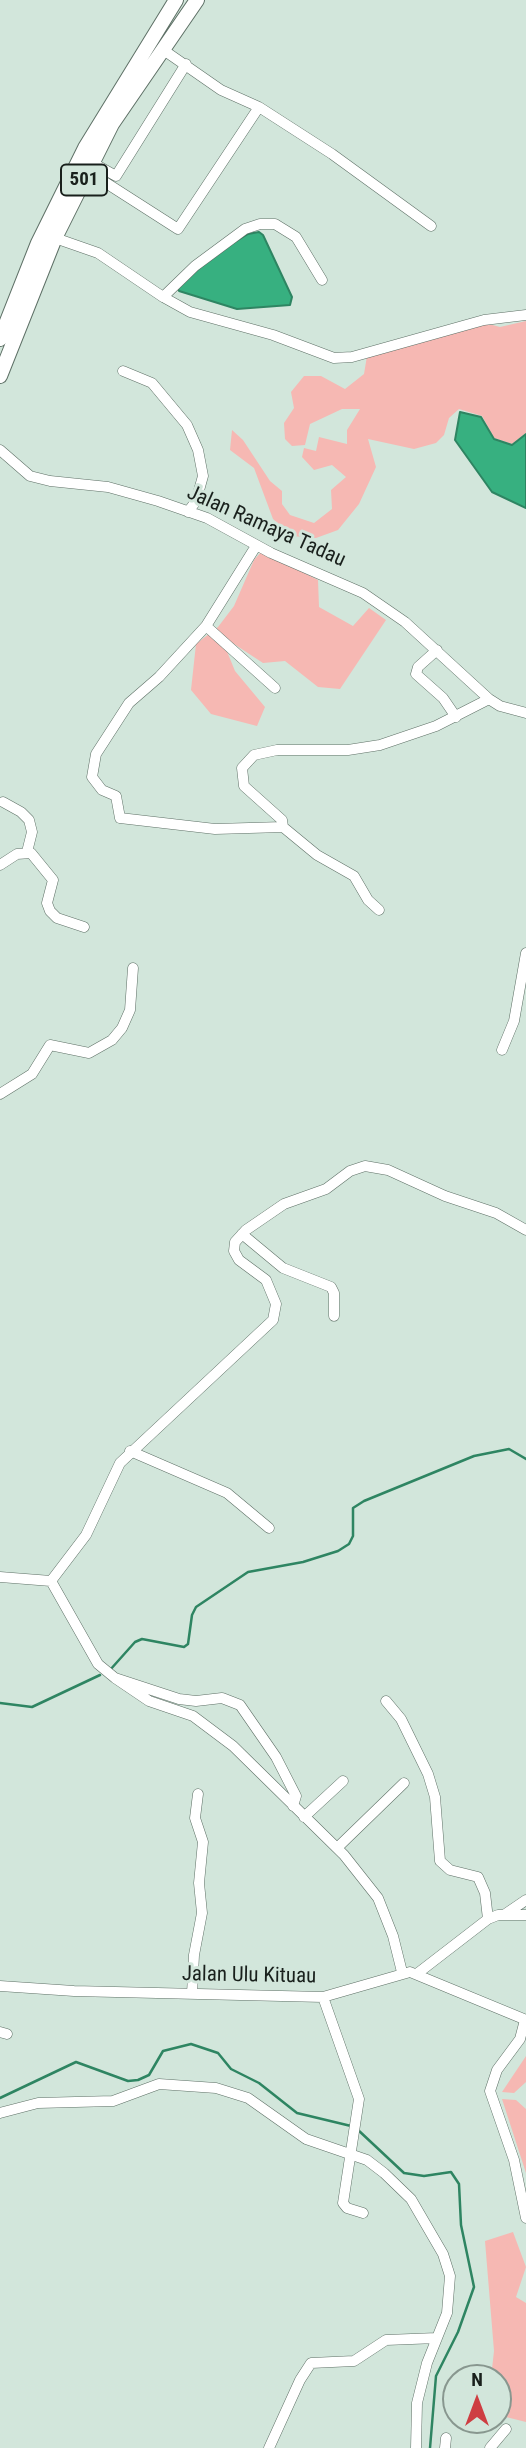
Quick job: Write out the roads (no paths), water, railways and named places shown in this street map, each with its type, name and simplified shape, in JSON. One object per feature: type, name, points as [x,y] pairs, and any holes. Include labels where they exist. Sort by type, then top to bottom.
[{"type":"main road","name":"501","points":[[0,339],[38,243],[75,166],[176,0]]},
{"type":"main road","name":"501","points":[[0,376],[55,238],[91,167],[119,114],[197,0]]},
{"type":"street","points":[[162,49],[221,90],[259,107],[353,168],[431,226]]},
{"type":"street","points":[[91,167],[116,176],[186,64]]},
{"type":"street","points":[[91,167],[178,229],[259,107]]},
{"type":"street","points":[[163,297],[195,266],[239,233],[260,224],[275,224],[293,233],[322,280]]},
{"type":"street","points":[[55,238],[105,257],[190,312],[273,335],[334,358],[352,357],[484,320],[526,315]]},
{"type":"street","points":[[123,371],[152,383],[187,425],[198,450],[202,476],[196,501],[188,512]]},
{"type":"street","name":"Jalan Ramaya Tadau","points":[[0,450],[23,471],[37,478],[108,487],[207,518],[257,546],[370,597],[437,650],[489,699]]},
{"type":"street","points":[[257,546],[206,626],[125,708],[93,761],[92,778],[102,790],[116,796],[117,816],[126,821],[215,829],[283,827],[317,855],[354,876],[368,900],[379,910]]},
{"type":"street","points":[[206,626],[275,688]]},
{"type":"street","points":[[437,650],[418,667],[416,674],[443,698],[456,717]]},
{"type":"street","points":[[283,827],[282,820],[244,786],[242,768],[254,755],[289,749],[363,748],[399,740],[456,717],[489,699],[500,706],[526,713]]},
{"type":"street","points":[[3,802],[21,812],[31,824],[32,832],[27,852]]},
{"type":"street","points":[[0,865],[9,857],[27,852]]},
{"type":"street","points":[[27,852],[43,864],[52,880],[47,903],[50,911],[57,918],[84,928]]},
{"type":"street","points":[[502,1051],[514,1021],[526,953]]},
{"type":"street","points":[[0,1094],[32,1074],[50,1045],[89,1053],[112,1040],[122,1028],[130,1010],[133,968]]},
{"type":"street","points":[[51,1581],[86,1535],[109,1482],[130,1451],[185,1405],[273,1320],[276,1304],[266,1280],[236,1255],[234,1242],[242,1234],[284,1204],[326,1189],[350,1171],[365,1166],[388,1170],[445,1196],[496,1213],[526,1230]]},
{"type":"street","points":[[242,1234],[283,1268],[331,1287],[334,1293],[334,1316]]},
{"type":"street","points":[[130,1451],[224,1491],[269,1528]]},
{"type":"street","points":[[0,1577],[51,1581]]},
{"type":"street","points":[[51,1581],[104,1671],[142,1689],[196,1701],[231,1700],[248,1714],[276,1757],[296,1796],[293,1806]]},
{"type":"street","points":[[115,1678],[149,1701],[179,1710],[205,1724],[248,1758],[293,1806],[337,1847],[378,1898],[393,1936],[401,1972]]},
{"type":"street","points":[[179,1710],[196,1701]]},
{"type":"street","points":[[386,1701],[401,1719],[418,1751],[435,1797],[440,1861],[450,1870],[478,1877],[485,1894],[488,1919]]},
{"type":"street","points":[[304,1817],[343,1781]]},
{"type":"street","points":[[337,1847],[404,1783]]},
{"type":"street","points":[[192,1994],[194,1955],[202,1913],[199,1883],[203,1842],[195,1818],[198,1794]]},
{"type":"street","points":[[504,1915],[526,1900]]},
{"type":"street","points":[[418,1973],[488,1919],[504,1915],[526,1915]]},
{"type":"street","name":"Jalan Ulu Kituau","points":[[0,1986],[74,1991],[323,1997],[401,1972],[418,1973],[526,2020]]},
{"type":"street","points":[[323,1997],[359,2099],[343,2203],[346,2208],[363,2213]]},
{"type":"street","points":[[526,2020],[520,2039],[497,2070],[490,2091],[514,2160],[526,2218]]},
{"type":"street","points":[[0,2113],[38,2103],[114,2101],[159,2084],[197,2085],[248,2098],[306,2138],[367,2160],[402,2188],[443,2254],[450,2276],[447,2313],[417,2403],[416,2448]]},
{"type":"street","points":[[269,2448],[300,2380],[311,2363],[354,2361],[386,2340],[437,2338]]},
{"type":"street","points":[[490,2448],[502,2434]]},
{"type":"waterway","points":[[110,1670],[135,1642],[142,1639],[184,1647],[188,1644],[192,1615],[196,1607],[248,1572],[303,1562],[338,1551],[349,1544],[353,1536],[353,1508],[364,1501],[474,1456],[509,1449],[526,1459]]},
{"type":"waterway","points":[[0,1703],[32,1707],[100,1675]]},
{"type":"waterway","points":[[0,2098],[76,2062],[128,2081],[138,2080],[149,2075],[163,2051],[191,2044],[218,2053],[231,2069],[259,2083],[297,2113],[351,2126]]},
{"type":"waterway","points":[[357,2129],[404,2173],[424,2176],[451,2172],[459,2184],[461,2225],[474,2287],[458,2332],[436,2376],[430,2448]]}]
